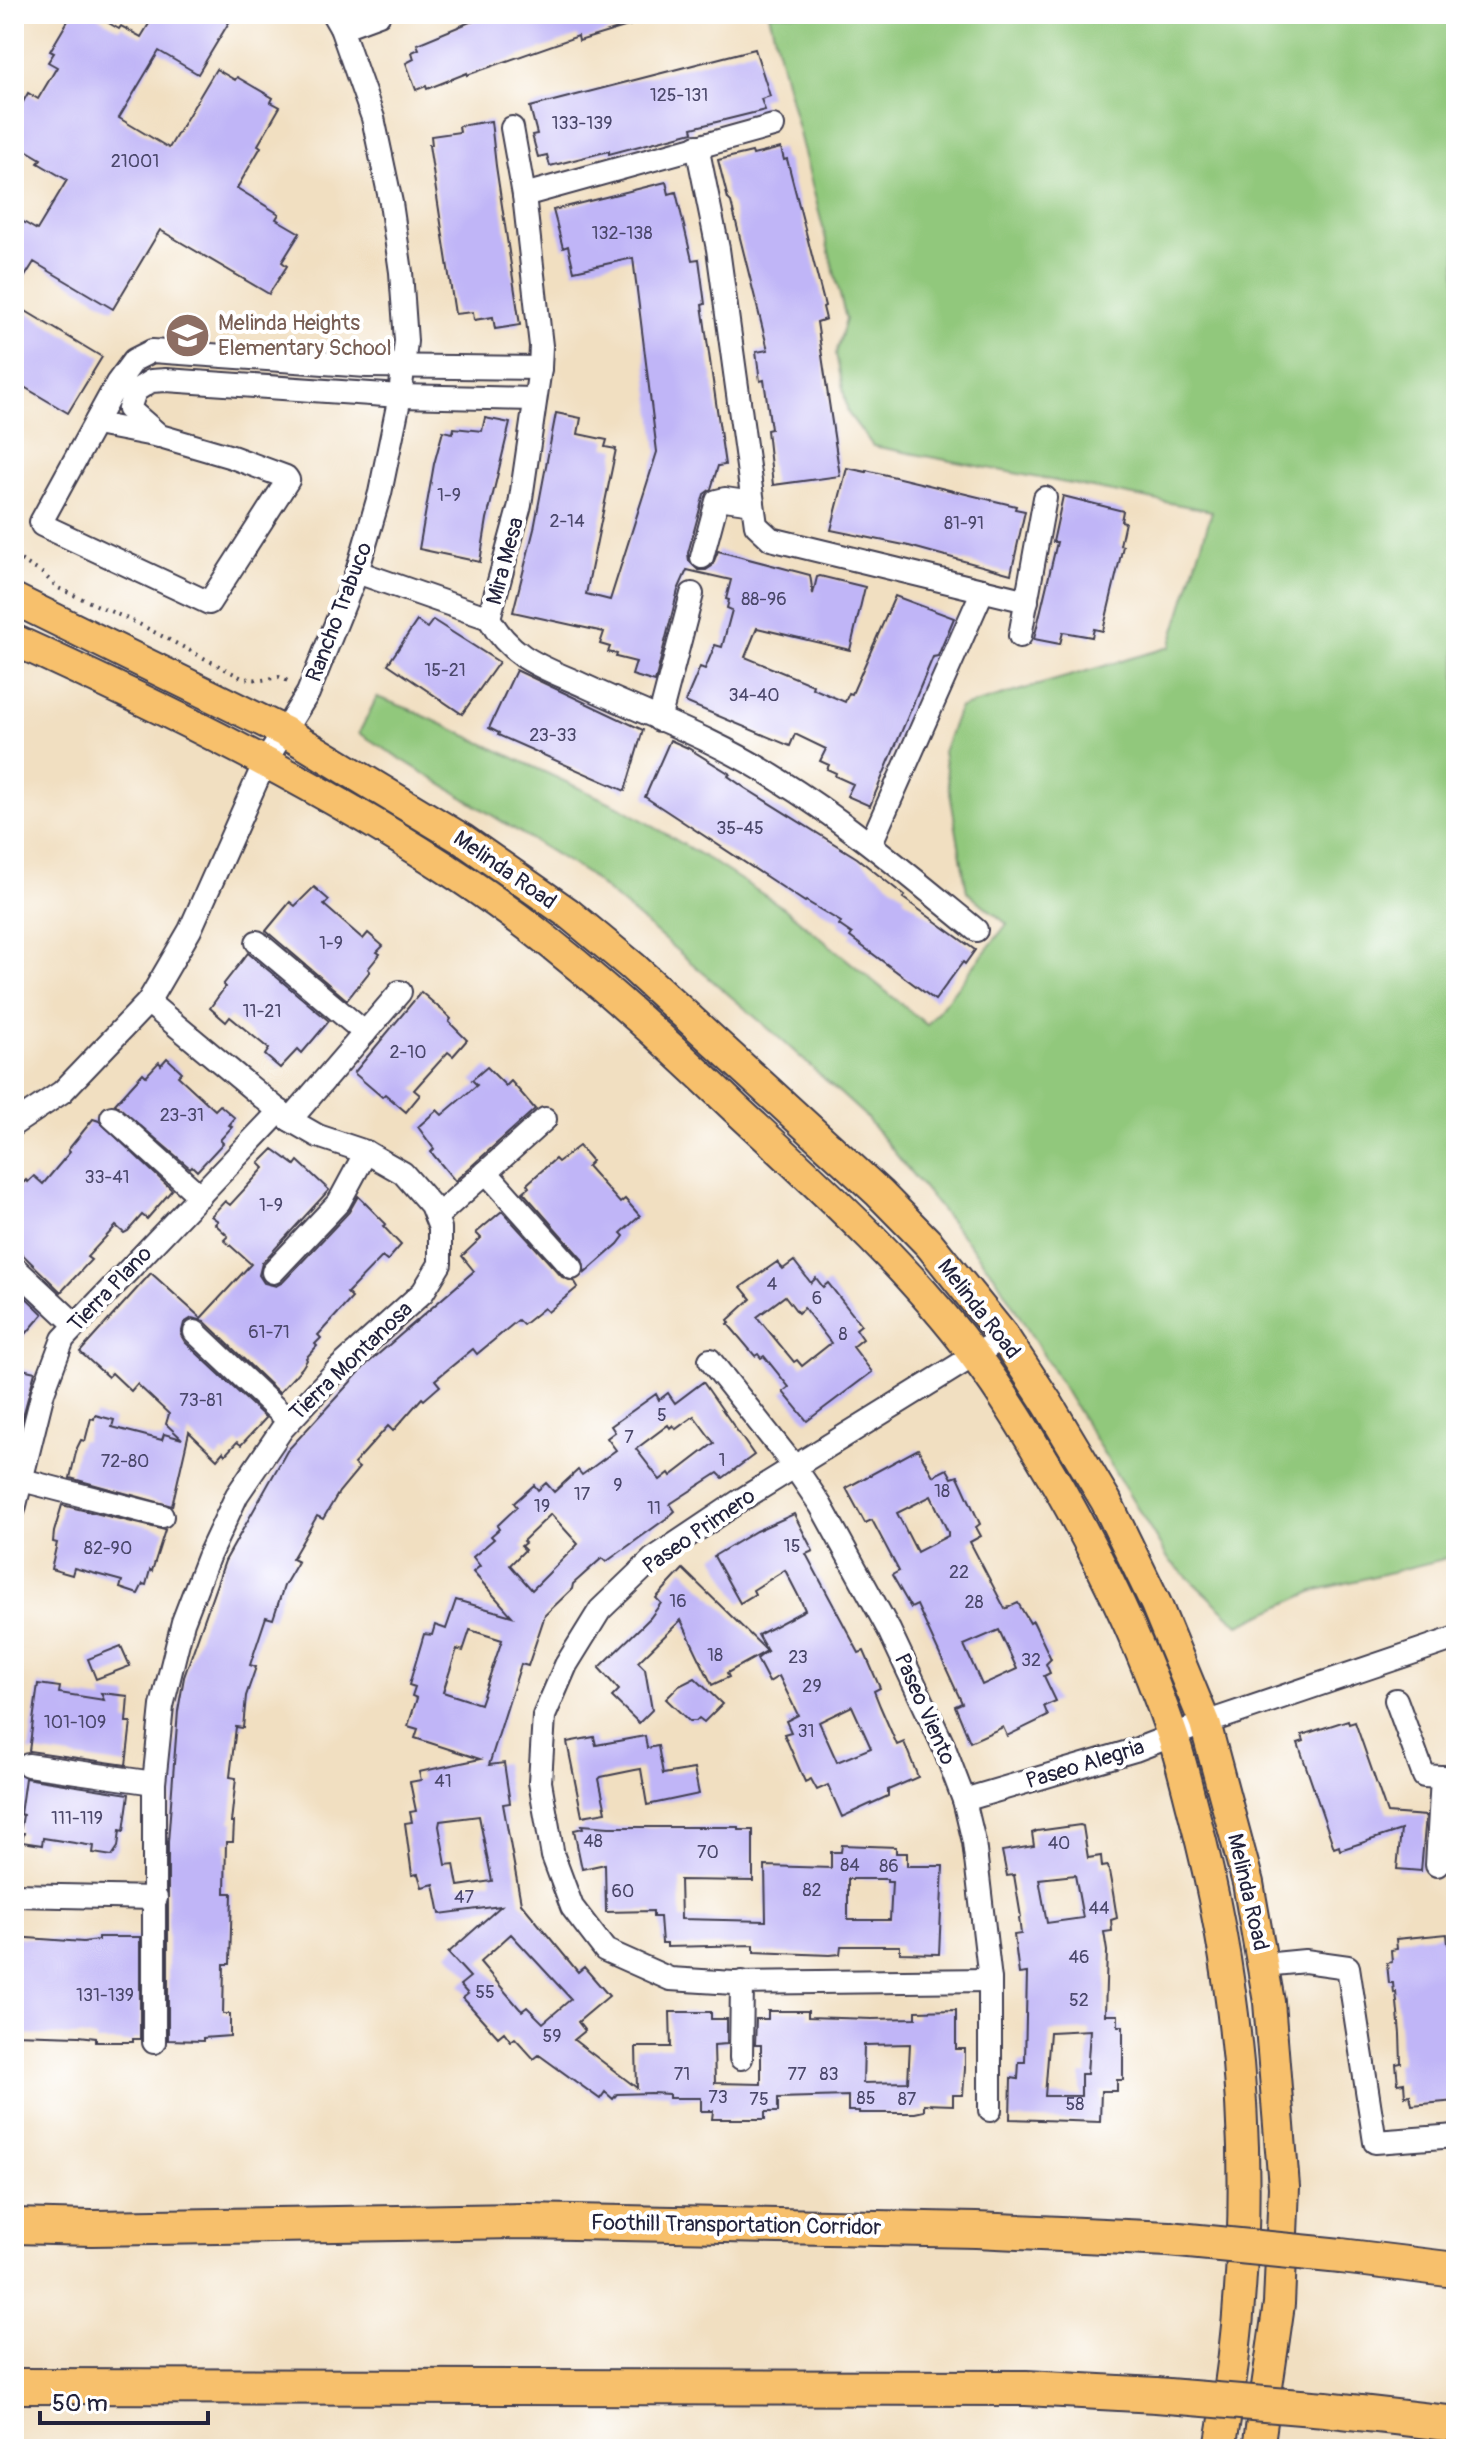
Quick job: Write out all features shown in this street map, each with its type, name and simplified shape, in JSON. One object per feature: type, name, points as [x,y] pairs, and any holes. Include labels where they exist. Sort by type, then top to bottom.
[{"type":"highway","name":"Foothill Transportation Corridor","points":[[14,2226],[92,2228],[524,2221],[976,2230],[1169,2239],[1456,2270]]},
{"type":"highway","points":[[14,2386],[1026,2388],[1325,2409],[1456,2424]]},
{"type":"main road","name":"Melinda Road","points":[[14,599],[285,732],[462,839],[568,913],[632,966],[879,1193],[930,1245],[1004,1337],[1048,1404],[1132,1551],[1205,1723],[1248,1883],[1264,1965],[1284,2187],[1279,2304],[1258,2449]]},
{"type":"main road","name":"Melinda Road","points":[[14,640],[98,678],[265,762],[429,857],[551,943],[637,1015],[854,1220],[908,1277],[975,1356],[1028,1434],[1080,1525],[1120,1606],[1173,1735],[1212,1884],[1222,1936],[1242,2101],[1243,2259],[1229,2395],[1220,2449]]},
{"type":"street","points":[[337,21],[379,14]]},
{"type":"street","name":"Rancho Trabuco","points":[[14,1124],[62,1092],[148,1002],[190,930],[265,762],[308,693],[357,572],[380,493],[400,396],[406,341],[401,272],[391,203],[373,118],[337,21]]},
{"type":"street","points":[[524,195],[773,126]]},
{"type":"street","name":"Mira Mesa","points":[[512,128],[524,195],[541,346],[520,505],[489,618],[499,638],[522,657],[691,732],[767,772],[871,843],[976,930]]},
{"type":"street","points":[[697,146],[718,249],[756,525],[771,539],[1027,601]]},
{"type":"street","points":[[96,424],[160,436],[232,457],[288,480],[209,603],[42,525],[41,519],[125,370],[134,360],[152,351],[367,366],[540,368]]},
{"type":"street","points":[[160,436],[129,409],[135,391],[151,381],[400,396],[535,399]]},
{"type":"street","points":[[1020,636],[1045,498]]},
{"type":"street","points":[[702,557],[717,501],[725,499],[753,503]]},
{"type":"street","points":[[357,572],[489,618]]},
{"type":"street","points":[[871,843],[983,590]]},
{"type":"street","points":[[659,720],[692,594]]},
{"type":"street","points":[[257,942],[365,1033]]},
{"type":"street","name":"Tierra Plano","points":[[14,1509],[43,1392],[63,1339],[200,1196],[365,1033],[400,992]]},
{"type":"street","name":"Tierra Montanosa","points":[[148,1002],[285,1115],[318,1136],[366,1152],[403,1173],[431,1205],[440,1228],[440,1264],[423,1292],[338,1369],[289,1421],[237,1495],[208,1557],[183,1622],[162,1706],[154,1783],[154,2042]]},
{"type":"street","points":[[112,1117],[200,1196]]},
{"type":"street","points":[[436,1217],[545,1119]]},
{"type":"street","points":[[273,1272],[339,1202],[366,1152]]},
{"type":"street","points":[[486,1172],[572,1268]]},
{"type":"street","points":[[14,1267],[76,1325]]},
{"type":"street","points":[[195,1332],[289,1421]]},
{"type":"street","name":"Paseo Primero","points":[[990,1980],[742,1982],[670,1979],[605,1950],[572,1907],[553,1856],[540,1782],[544,1716],[566,1665],[600,1610],[653,1559],[794,1466],[1004,1337]]},
{"type":"street","name":"Paseo Viento","points":[[710,1360],[794,1466],[821,1506],[889,1630],[943,1745],[964,1800],[974,1842],[990,1980],[990,2110]]},
{"type":"street","points":[[22,1480],[162,1516]]},
{"type":"street","name":"Paseo Alegria","points":[[964,1800],[1135,1750],[1205,1723],[1456,1638]]},
{"type":"street","points":[[1396,1700],[1424,1776],[1449,1778],[1437,1865]]},
{"type":"street","points":[[28,1765],[154,1783]]},
{"type":"street","points":[[14,1895],[156,1898]]},
{"type":"street","points":[[1264,1965],[1305,1961],[1348,1967],[1375,2142],[1456,2136]]},
{"type":"street","points":[[741,2058],[742,1982]]},
{"type":"path","points":[[14,556],[42,573],[58,588],[139,624],[242,678],[262,680],[279,677],[308,693]]},
{"type":"green space","points":[[769,14],[1456,14],[1456,1556],[1314,1591],[1239,1625],[1169,1560],[995,1276],[864,1115],[775,1034],[587,874],[359,733],[377,697],[622,808],[784,908],[927,1025],[1007,924],[967,892],[943,752],[959,708],[1170,647],[1212,511],[873,446],[848,413],[836,354],[846,319]]},
{"type":"building","points":[[72,14],[93,14],[141,37],[155,14],[234,14],[198,74],[159,51],[119,118],[169,148],[216,69],[273,98],[271,102],[280,107],[237,188],[279,214],[276,219],[300,233],[282,262],[287,266],[269,294],[160,230],[113,309],[34,262],[14,294],[14,229],[20,220],[37,230],[67,180],[38,163],[41,159],[14,143],[14,118],[28,93],[38,99],[57,67],[48,62],[54,53],[50,51]]},
{"type":"building","points":[[501,14],[653,14],[654,18],[579,41],[578,36],[427,89],[426,86],[416,90],[406,63],[414,59],[412,52],[419,49],[417,44],[470,22]]},
{"type":"building","points":[[755,49],[770,96],[761,99],[765,110],[692,128],[693,132],[609,154],[609,151],[550,166],[547,155],[538,157],[532,135],[537,134],[530,107]]},
{"type":"building","points":[[491,121],[520,325],[495,329],[493,317],[474,320],[473,312],[455,314],[429,145],[432,145],[431,136],[460,132],[459,126]]},
{"type":"building","points":[[781,148],[784,160],[787,159],[825,306],[826,319],[817,322],[840,476],[773,485],[767,430],[771,429],[764,380],[760,381],[756,352],[768,350],[718,160]]},
{"type":"building","points":[[666,182],[669,194],[676,192],[692,260],[699,259],[705,304],[702,305],[725,465],[718,466],[711,489],[704,494],[688,553],[689,561],[698,570],[706,570],[712,566],[718,551],[810,575],[813,594],[817,577],[820,576],[865,587],[850,650],[757,628],[745,657],[845,702],[849,693],[852,694],[895,596],[954,618],[938,656],[933,657],[870,806],[847,796],[853,784],[835,776],[836,773],[827,769],[829,765],[820,761],[826,749],[795,734],[790,746],[685,702],[700,667],[705,669],[715,645],[722,647],[732,610],[727,608],[729,600],[726,599],[731,580],[687,570],[678,590],[655,682],[632,675],[636,662],[608,652],[610,647],[600,644],[604,632],[513,612],[534,529],[556,413],[581,418],[578,434],[607,440],[605,447],[616,449],[586,594],[610,600],[657,452],[633,258],[574,271],[568,246],[563,248],[553,210]]},
{"type":"building","points":[[14,304],[102,357],[68,413],[14,381]]},
{"type":"building","points":[[485,418],[510,423],[480,562],[419,549],[443,431],[453,433],[454,428],[482,431]]},
{"type":"building","points":[[847,468],[1016,506],[1015,509],[1025,511],[1011,574],[909,546],[831,530]]},
{"type":"building","points":[[1063,496],[1123,511],[1121,521],[1125,522],[1120,545],[1123,546],[1103,631],[1094,629],[1092,637],[1063,632],[1060,644],[1034,639],[1057,542],[1053,542]]},
{"type":"building","points":[[433,620],[499,662],[462,714],[388,664],[417,621],[427,628]]},
{"type":"building","points":[[516,670],[643,730],[625,791],[498,735],[489,728]]},
{"type":"building","points":[[670,740],[730,774],[728,776],[745,788],[857,858],[905,896],[903,898],[975,950],[935,1000],[850,937],[852,934],[839,925],[841,922],[805,902],[645,797]]},
{"type":"building","points":[[314,887],[329,900],[324,905],[363,939],[368,933],[383,946],[368,969],[370,971],[347,1000],[266,931],[290,902],[295,906]]},
{"type":"building","points":[[248,953],[329,1021],[302,1053],[298,1049],[280,1068],[265,1055],[269,1049],[230,1017],[226,1022],[210,1008]]},
{"type":"building","points":[[421,992],[451,1019],[449,1022],[467,1040],[453,1056],[448,1052],[414,1090],[420,1095],[406,1112],[385,1094],[382,1097],[354,1073]]},
{"type":"building","points":[[167,1058],[182,1072],[178,1076],[215,1110],[220,1105],[235,1118],[229,1125],[232,1127],[220,1140],[223,1143],[197,1171],[115,1104],[143,1073],[146,1076]]},
{"type":"building","points":[[487,1067],[506,1086],[511,1081],[535,1109],[455,1181],[431,1152],[434,1149],[418,1127],[437,1110],[442,1115],[477,1085],[472,1080]]},
{"type":"building","points":[[93,1119],[99,1121],[172,1190],[147,1219],[142,1215],[124,1233],[116,1226],[87,1257],[91,1260],[61,1292],[14,1246],[14,1193],[34,1176],[43,1184]]},
{"type":"building","points":[[579,1146],[592,1161],[587,1166],[620,1203],[625,1199],[640,1216],[621,1233],[624,1236],[618,1244],[585,1273],[582,1259],[523,1192],[529,1187],[527,1184],[555,1159],[558,1162]]},
{"type":"building","points":[[273,1149],[295,1165],[298,1161],[329,1190],[262,1263],[259,1275],[264,1283],[276,1286],[283,1282],[349,1212],[358,1196],[386,1224],[383,1226],[401,1245],[387,1261],[382,1257],[347,1293],[352,1298],[318,1335],[321,1338],[315,1344],[317,1346],[279,1393],[204,1321],[192,1318],[184,1323],[181,1335],[185,1342],[266,1418],[241,1445],[237,1442],[217,1459],[189,1432],[172,1506],[70,1478],[77,1448],[81,1440],[85,1441],[91,1418],[94,1419],[95,1415],[114,1420],[112,1427],[162,1440],[164,1434],[182,1439],[166,1424],[169,1414],[137,1384],[131,1391],[112,1373],[108,1377],[80,1352],[151,1273],[201,1318],[251,1264],[224,1240],[228,1236],[211,1216],[225,1201],[230,1205],[264,1168],[259,1163]]},
{"type":"building","points":[[502,1211],[562,1277],[575,1282],[578,1287],[548,1312],[544,1308],[523,1325],[518,1320],[477,1354],[473,1349],[435,1380],[440,1386],[424,1400],[422,1398],[393,1431],[388,1426],[354,1464],[359,1468],[339,1492],[323,1519],[317,1516],[292,1559],[298,1562],[284,1586],[273,1619],[266,1617],[250,1665],[256,1667],[246,1696],[243,1728],[236,1727],[230,1777],[236,1778],[231,1822],[234,1822],[233,1842],[226,1842],[225,1893],[232,1893],[230,1964],[224,1964],[223,2014],[230,2014],[230,2036],[203,2038],[203,2041],[168,2040],[168,1842],[178,1711],[184,1677],[225,1561],[287,1451],[367,1364],[474,1271],[462,1256],[481,1238],[476,1233]]},
{"type":"building","points":[[794,1261],[811,1283],[816,1278],[823,1287],[828,1283],[861,1325],[856,1329],[863,1339],[853,1347],[872,1372],[807,1421],[783,1392],[789,1387],[764,1356],[755,1356],[728,1324],[728,1320],[751,1299],[741,1287],[777,1262],[783,1269]],"holes":[[[785,1296],[798,1313],[804,1308],[831,1343],[802,1366],[797,1360],[794,1362],[757,1317]]]},
{"type":"building","points":[[14,1286],[43,1314],[14,1348]]},
{"type":"building","points":[[14,1367],[35,1372],[20,1427],[14,1426]]},
{"type":"building","points":[[703,1382],[754,1455],[723,1478],[718,1473],[670,1504],[675,1511],[606,1562],[602,1558],[545,1615],[528,1666],[521,1664],[489,1765],[504,1763],[510,1803],[503,1804],[521,1903],[578,1972],[584,1967],[609,1996],[578,2022],[585,2031],[574,2040],[637,2088],[636,2047],[671,2047],[670,2012],[711,2012],[711,2019],[727,2019],[727,2044],[714,2045],[715,2083],[761,2084],[761,2045],[755,2045],[756,2019],[768,2019],[768,2011],[808,2011],[808,2017],[872,2019],[916,2018],[916,2011],[956,2010],[956,2049],[965,2049],[965,2069],[963,2095],[953,2095],[953,2105],[924,2104],[924,2111],[915,2113],[859,2113],[848,2111],[848,2096],[778,2098],[778,2112],[765,2112],[765,2119],[712,2119],[713,2111],[701,2111],[701,2098],[669,2098],[669,2094],[651,2093],[617,2094],[613,2099],[605,2092],[600,2099],[539,2055],[534,2059],[515,2038],[511,2041],[504,2032],[498,2037],[463,1998],[468,1994],[460,1985],[470,1977],[448,1953],[501,1906],[440,1914],[434,1884],[422,1887],[418,1874],[412,1875],[405,1823],[412,1822],[410,1812],[416,1811],[410,1782],[421,1780],[419,1772],[480,1759],[415,1738],[418,1729],[408,1726],[417,1698],[412,1696],[415,1687],[409,1685],[424,1634],[432,1635],[435,1625],[446,1629],[456,1600],[512,1616],[473,1572],[480,1566],[473,1557],[494,1539],[491,1536],[499,1529],[497,1526],[517,1507],[514,1503],[534,1485],[538,1490],[546,1483],[554,1492],[578,1470],[582,1475],[616,1450],[607,1438],[615,1432],[611,1426],[656,1394],[659,1400],[668,1393],[675,1403]],"holes":[[[694,1416],[714,1443],[671,1476],[669,1473],[660,1480],[636,1449],[668,1425],[676,1429]],[[551,1514],[578,1544],[532,1590],[510,1565],[525,1550],[521,1546],[525,1543],[523,1541]],[[470,1630],[502,1640],[480,1704],[443,1692],[457,1649],[463,1651]],[[479,1816],[492,1881],[458,1886],[454,1864],[446,1865],[440,1821]],[[511,1934],[571,1999],[543,2023],[527,2007],[522,2011],[480,1962]],[[910,2044],[908,2082],[863,2083],[864,2045]]]},
{"type":"building","points":[[918,1449],[933,1476],[947,1469],[952,1478],[958,1476],[980,1524],[976,1527],[981,1536],[970,1542],[1005,1609],[1018,1603],[1030,1623],[1033,1621],[1051,1659],[1046,1664],[1050,1673],[1044,1676],[1056,1701],[1044,1706],[1048,1716],[1007,1736],[1003,1727],[970,1742],[955,1706],[962,1703],[917,1605],[911,1608],[892,1575],[899,1571],[872,1520],[865,1523],[846,1488]],"holes":[[[931,1496],[948,1536],[917,1552],[897,1513]],[[999,1630],[1017,1669],[982,1685],[964,1645]]]},
{"type":"building","points":[[62,1505],[165,1530],[152,1571],[138,1594],[120,1588],[122,1581],[74,1568],[72,1575],[51,1569],[57,1543],[53,1542],[54,1532]]},
{"type":"building","points":[[794,1514],[813,1551],[806,1554],[859,1653],[864,1651],[880,1688],[874,1691],[880,1706],[897,1745],[904,1742],[918,1777],[888,1790],[888,1796],[842,1817],[828,1785],[817,1790],[811,1779],[805,1782],[784,1734],[791,1732],[786,1721],[798,1715],[779,1676],[769,1682],[757,1659],[767,1651],[758,1635],[805,1610],[801,1601],[785,1570],[753,1590],[755,1594],[740,1603],[714,1556],[756,1531]],"holes":[[[852,1706],[871,1748],[837,1762],[819,1722]]]},
{"type":"building","points":[[683,1569],[767,1651],[712,1685],[681,1620],[638,1662],[645,1669],[652,1710],[639,1723],[612,1697],[619,1690],[599,1668],[650,1618],[661,1603],[656,1598]]},
{"type":"building","points":[[121,1646],[130,1666],[96,1679],[88,1659]]},
{"type":"building","points":[[695,1678],[722,1704],[704,1722],[699,1718],[689,1721],[666,1699],[679,1686]]},
{"type":"building","points":[[38,1684],[60,1687],[59,1693],[104,1700],[101,1693],[128,1696],[126,1722],[131,1722],[126,1765],[29,1751]]},
{"type":"building","points":[[1348,1720],[1349,1724],[1355,1722],[1387,1813],[1426,1816],[1421,1871],[1397,1869],[1401,1830],[1340,1850],[1339,1846],[1334,1848],[1298,1743],[1304,1741],[1302,1735]]},
{"type":"building","points":[[645,1736],[647,1748],[658,1746],[663,1774],[694,1769],[699,1794],[647,1805],[641,1769],[635,1770],[601,1777],[606,1812],[582,1816],[567,1742],[594,1737],[596,1745]]},
{"type":"building","points":[[25,1778],[129,1794],[124,1831],[120,1830],[118,1847],[112,1856],[93,1853],[94,1846],[43,1838],[42,1845],[22,1842],[23,1815],[20,1814]]},
{"type":"building","points":[[582,1825],[739,1827],[739,1830],[753,1830],[753,1881],[680,1880],[681,1919],[766,1921],[765,1866],[831,1868],[831,1852],[841,1852],[842,1845],[896,1847],[896,1853],[907,1853],[907,1866],[943,1866],[939,1954],[900,1953],[900,1946],[841,1946],[840,1954],[830,1955],[754,1952],[754,1945],[667,1947],[667,1943],[662,1943],[660,1917],[653,1917],[653,1911],[606,1912],[605,1864],[582,1869],[574,1830],[583,1828]],"holes":[[[848,1879],[887,1879],[887,1882],[892,1882],[890,1920],[848,1920]]]},
{"type":"building","points":[[1083,1826],[1088,1858],[1101,1856],[1102,1867],[1108,1866],[1117,1918],[1111,1920],[1112,1931],[1104,1932],[1107,1951],[1105,2015],[1118,2015],[1118,2026],[1123,2026],[1123,2080],[1117,2080],[1117,2091],[1101,2091],[1100,2122],[1010,2119],[1011,2078],[1018,2079],[1019,2062],[1025,2062],[1027,1973],[1019,1974],[1014,1935],[1021,1934],[1021,1917],[1014,1875],[1007,1876],[1002,1851],[1034,1846],[1032,1833]],"holes":[[[1075,1875],[1083,1918],[1047,1923],[1039,1879]],[[1090,2030],[1087,2074],[1081,2074],[1081,2096],[1045,2096],[1050,2032]]]},
{"type":"building","points":[[1447,1934],[1448,1944],[1455,1943],[1456,1953],[1456,2101],[1412,2105],[1410,2095],[1405,2096],[1404,2083],[1398,2084],[1396,2064],[1401,2063],[1400,2034],[1396,1992],[1393,1983],[1389,1983],[1387,1963],[1392,1962],[1391,1950],[1397,1949],[1396,1939]]},
{"type":"building","points":[[14,1937],[83,1942],[98,1940],[98,1937],[140,1937],[140,2039],[133,2039],[133,2042],[96,2042],[96,2038],[79,2036],[14,2034]]},
{"type":"place","name":"Melinda Heights Elementary School","points":[[187,336]]}]
